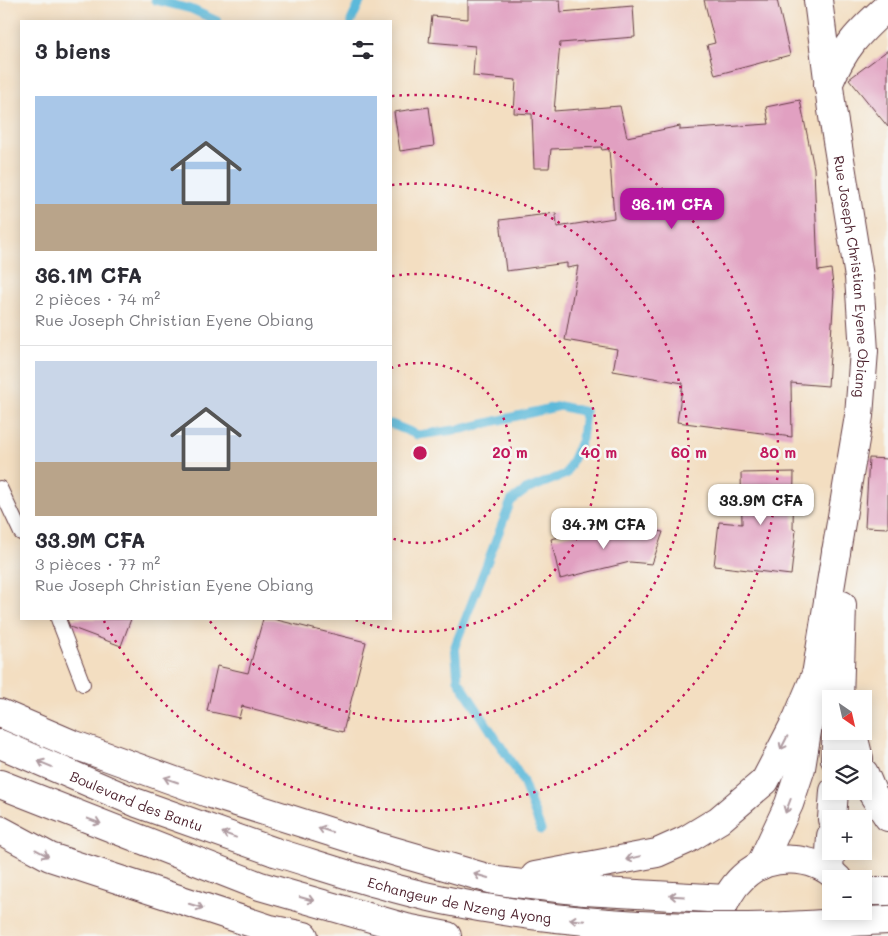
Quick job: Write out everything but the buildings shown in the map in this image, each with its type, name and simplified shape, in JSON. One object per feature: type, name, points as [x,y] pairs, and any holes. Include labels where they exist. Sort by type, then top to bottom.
[{"type":"main road","name":"Rue Joseph Christian Eyene Obiang","points":[[818,0],[828,85],[859,277],[864,351],[859,416],[836,552],[830,661]]},
{"type":"main road","points":[[828,85],[846,48],[860,30],[888,6]]},
{"type":"main road","points":[[830,661],[837,690]]},
{"type":"main road","points":[[830,661],[844,690]]},
{"type":"main road","points":[[760,866],[789,804],[801,768],[830,661]]},
{"type":"main road","points":[[507,881],[657,853],[686,840],[719,820],[765,781],[830,661]]},
{"type":"main road","points":[[0,713],[72,744],[208,793],[390,850],[497,880],[584,891],[726,899]]},
{"type":"main road","name":"Boulevard des Bantu","points":[[0,744],[137,802],[275,852]]},
{"type":"main road","points":[[0,784],[260,886],[388,923],[447,936]]},
{"type":"main road","points":[[872,792],[888,817]]},
{"type":"main road","points":[[0,830],[59,861],[270,929],[304,936]]},
{"type":"main road","name":"Echangeur de Nzeng Ayong","points":[[275,852],[367,880],[443,900],[572,919],[653,926],[749,927],[888,920]]},
{"type":"main road","points":[[718,936],[719,916],[726,899],[744,876],[760,866],[788,859],[809,862],[826,870]]},
{"type":"main road","points":[[872,891],[888,891]]},
{"type":"main road","points":[[862,920],[862,936]]},
{"type":"lane","points":[[0,488],[20,531]]},
{"type":"lane","points":[[58,620],[83,684]]},
{"type":"waterway","points":[[155,0],[191,9],[215,20]]},
{"type":"waterway","points":[[351,20],[361,0]]},
{"type":"waterway","points":[[392,424],[418,435],[462,429],[560,406],[585,412],[582,439],[566,474],[526,490],[511,501],[455,646],[458,680],[522,779],[541,830]]}]
